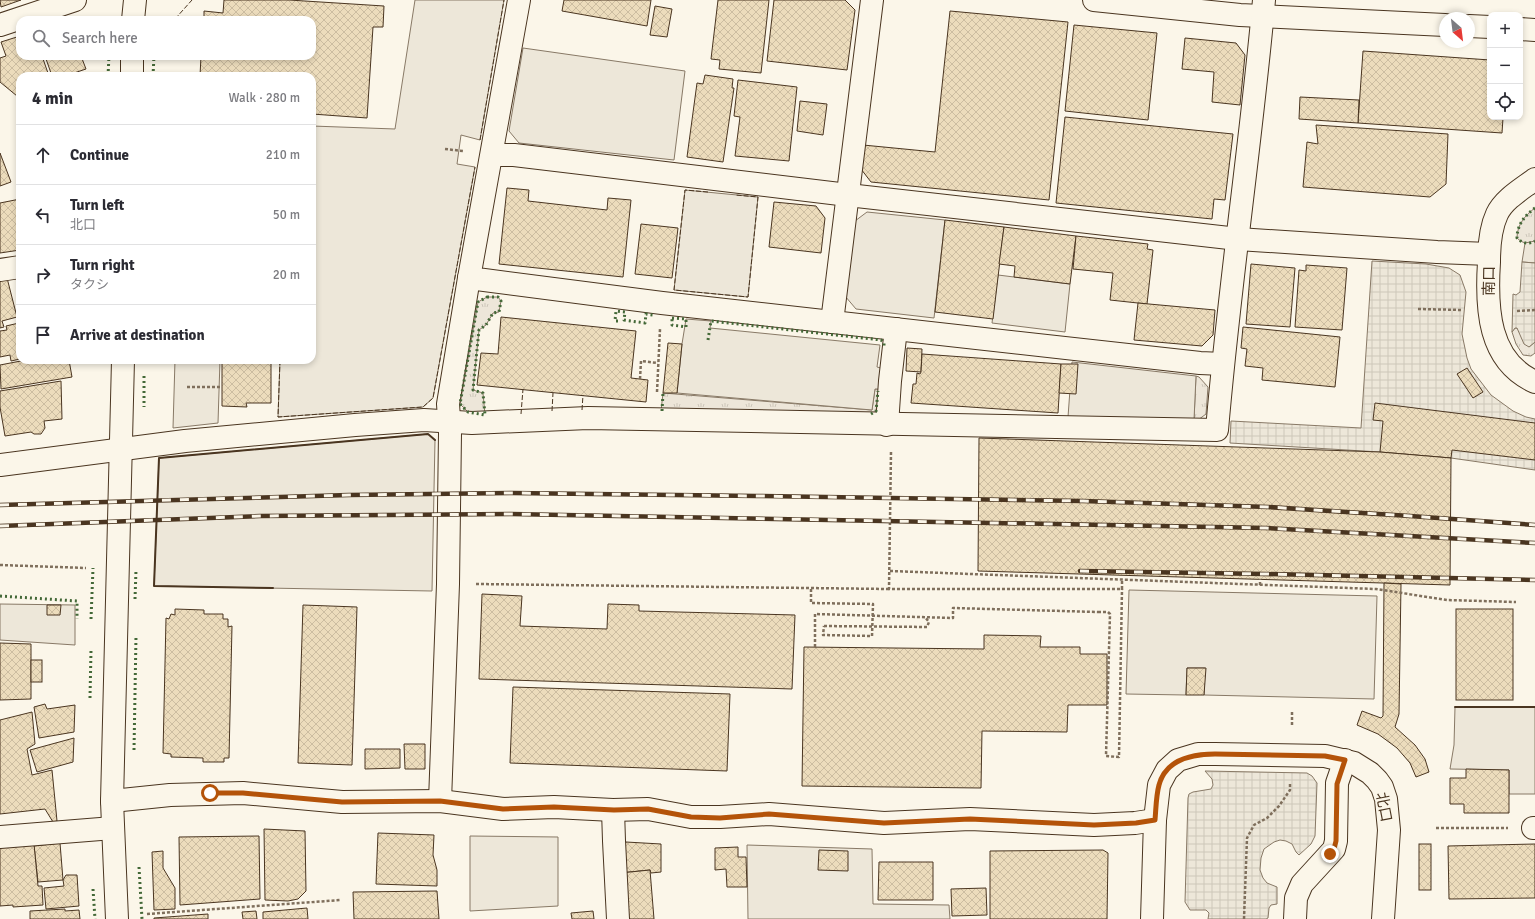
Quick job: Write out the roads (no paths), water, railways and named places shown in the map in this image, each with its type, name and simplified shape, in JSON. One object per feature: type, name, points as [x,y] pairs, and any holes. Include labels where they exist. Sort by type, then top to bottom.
[{"type":"street","points":[[27,16],[75,0]]},
{"type":"street","points":[[133,16],[135,0]]},
{"type":"street","points":[[440,801],[448,584],[450,433],[448,404],[519,0]]},
{"type":"street","points":[[832,322],[872,0]]},
{"type":"street","points":[[1094,0],[1240,15],[1263,8],[1439,24]]},
{"type":"street","points":[[0,465],[122,449],[384,422],[424,420],[472,423],[588,418],[1217,430],[1263,8]]},
{"type":"street","points":[[0,25],[16,20]]},
{"type":"street","points":[[1475,26],[1487,27]]},
{"type":"street","points":[[1523,29],[1535,30]]},
{"type":"street","points":[[132,60],[132,72]]},
{"type":"street","points":[[492,155],[514,156],[1238,239],[1489,254]]},
{"type":"street","name":"南口","points":[[1535,179],[1503,205],[1497,213],[1491,235],[1488,297],[1492,326],[1496,341],[1509,364],[1518,372],[1535,382]]},
{"type":"street","points":[[0,270],[16,268]]},
{"type":"street","points":[[469,278],[662,303],[1200,363],[1223,364]]},
{"type":"street","points":[[887,424],[896,329]]},
{"type":"street","points":[[117,919],[112,801],[123,364]]},
{"type":"street","name":"北口","points":[[1152,911],[1155,820],[1159,785],[1171,766],[1178,760],[1198,754],[1325,756],[1354,763],[1370,773],[1382,788],[1386,799],[1389,830],[1383,919]]},
{"type":"street","points":[[1295,919],[1296,898],[1302,884],[1334,849],[1336,841],[1337,784],[1345,760]]},
{"type":"street","points":[[112,801],[170,795],[243,793],[342,802],[440,801],[503,809],[565,807],[614,810],[648,809],[691,817],[720,818],[769,814],[884,823],[970,819],[1094,825],[1136,823],[1155,820]]},
{"type":"street","points":[[614,810],[618,919]]},
{"type":"street","points":[[0,837],[112,828]]},
{"type":"street","points":[[1152,911],[1167,919]]},
{"type":"railway","points":[[0,505],[349,495],[512,493],[757,496],[1083,501],[1268,507],[1535,525]]},
{"type":"railway","points":[[0,526],[260,516],[511,514],[1266,528],[1535,543]]},
{"type":"railway","points":[[1080,571],[1535,580]]}]
